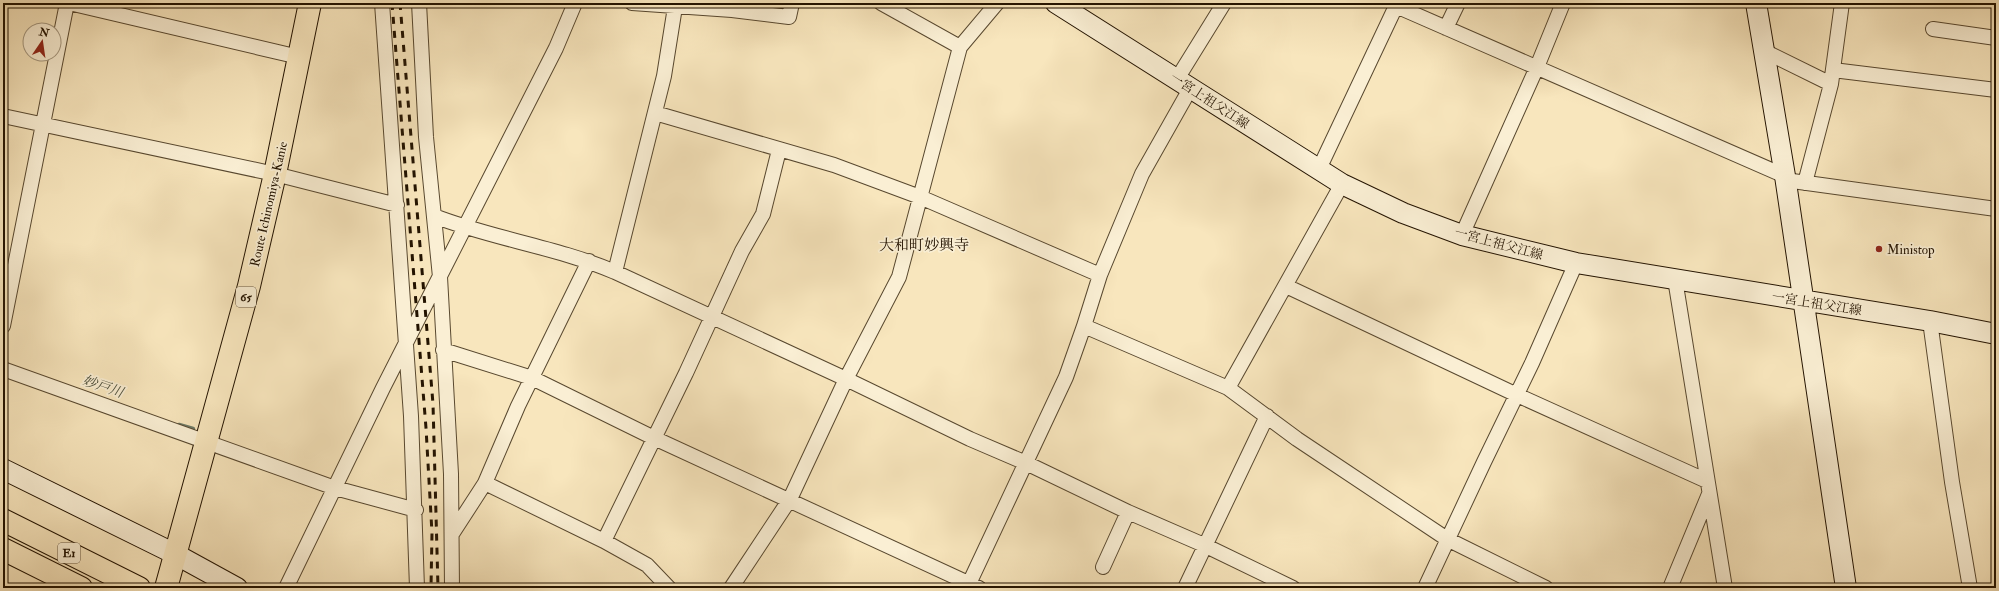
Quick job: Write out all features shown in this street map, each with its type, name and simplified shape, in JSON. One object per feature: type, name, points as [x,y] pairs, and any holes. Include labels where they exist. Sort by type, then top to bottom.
[{"type":"main road","name":"Route Ichinomiya-Kanie","points":[[166,588],[249,286],[275,174],[310,3]]},
{"type":"main road","name":"一宮上祖父江線","points":[[1056,3],[1342,184],[1403,213],[1462,235],[1576,263],[1930,321],[1996,334]]},
{"type":"main road","points":[[1756,3],[1785,178],[1802,301],[1846,588]]},
{"type":"main road","points":[[3,469],[175,554],[237,588]]},
{"type":"main road","name":"E1","points":[[3,520],[137,587]]},
{"type":"main road","name":"E1","points":[[3,549],[81,588]]},
{"type":"street","points":[[3,326],[42,124],[68,3],[299,57]]},
{"type":"street","points":[[382,3],[397,205],[416,510],[417,588]]},
{"type":"street","points":[[419,3],[426,136],[440,277],[452,534],[452,588]]},
{"type":"street","points":[[286,588],[406,344],[556,48],[575,3]]},
{"type":"street","points":[[640,3],[674,7],[732,10],[789,17],[792,3]]},
{"type":"street","points":[[881,3],[960,46]]},
{"type":"street","points":[[731,588],[790,499],[846,379],[899,277],[960,46],[997,3]]},
{"type":"street","points":[[444,350],[532,378],[654,438],[790,499],[972,586],[1026,463],[1066,377],[1100,275],[1142,174],[1183,84],[1224,3]]},
{"type":"street","points":[[1446,28],[1458,3]]},
{"type":"street","points":[[1462,235],[1537,67],[1563,3]]},
{"type":"street","points":[[1805,183],[1832,77],[1842,3]]},
{"type":"street","points":[[1319,169],[1396,6],[1537,67],[1785,178],[1805,183],[1996,209]]},
{"type":"street","points":[[615,272],[664,76],[674,7]]},
{"type":"street","points":[[1932,29],[1996,38]]},
{"type":"street","points":[[1764,51],[1832,77],[1996,90]]},
{"type":"street","points":[[655,113],[834,165],[920,197],[1100,275]]},
{"type":"street","points":[[3,116],[275,174],[397,205]]},
{"type":"street","points":[[604,541],[742,251],[763,214],[779,150]]},
{"type":"street","points":[[1228,388],[1342,184]]},
{"type":"street","points":[[434,216],[465,228],[589,261],[615,272],[846,379],[970,439],[1026,463],[1128,512],[1204,545],[1293,588]]},
{"type":"street","points":[[452,534],[485,482],[532,378],[589,261]]},
{"type":"street","points":[[1425,588],[1447,539],[1517,395],[1576,263]]},
{"type":"street","points":[[1675,279],[1708,487],[1726,588]]},
{"type":"street","points":[[1286,286],[1708,487]]},
{"type":"street","points":[[1930,321],[1952,482],[1970,588]]},
{"type":"street","points":[[1084,326],[1228,388],[1303,443],[1447,539],[1546,588]]},
{"type":"street","points":[[3,369],[335,488],[416,510]]},
{"type":"street","points":[[1185,588],[1204,545],[1267,416]]},
{"type":"street","points":[[485,482],[604,541],[647,565],[669,588]]},
{"type":"street","points":[[1670,588],[1708,487]]},
{"type":"street","points":[[1103,567],[1128,512]]},
{"type":"waterway","name":"妙戸川","points":[[179,425],[193,429]]},
{"type":"railway","points":[[392,3],[426,428],[432,533],[431,588]]},
{"type":"railway","points":[[400,3],[433,404],[438,588]]},
{"type":"place","name":"Ministop","points":[[1879,249]]},
{"type":"district","name":"大和町妙興寺","points":[[924,245]]}]
